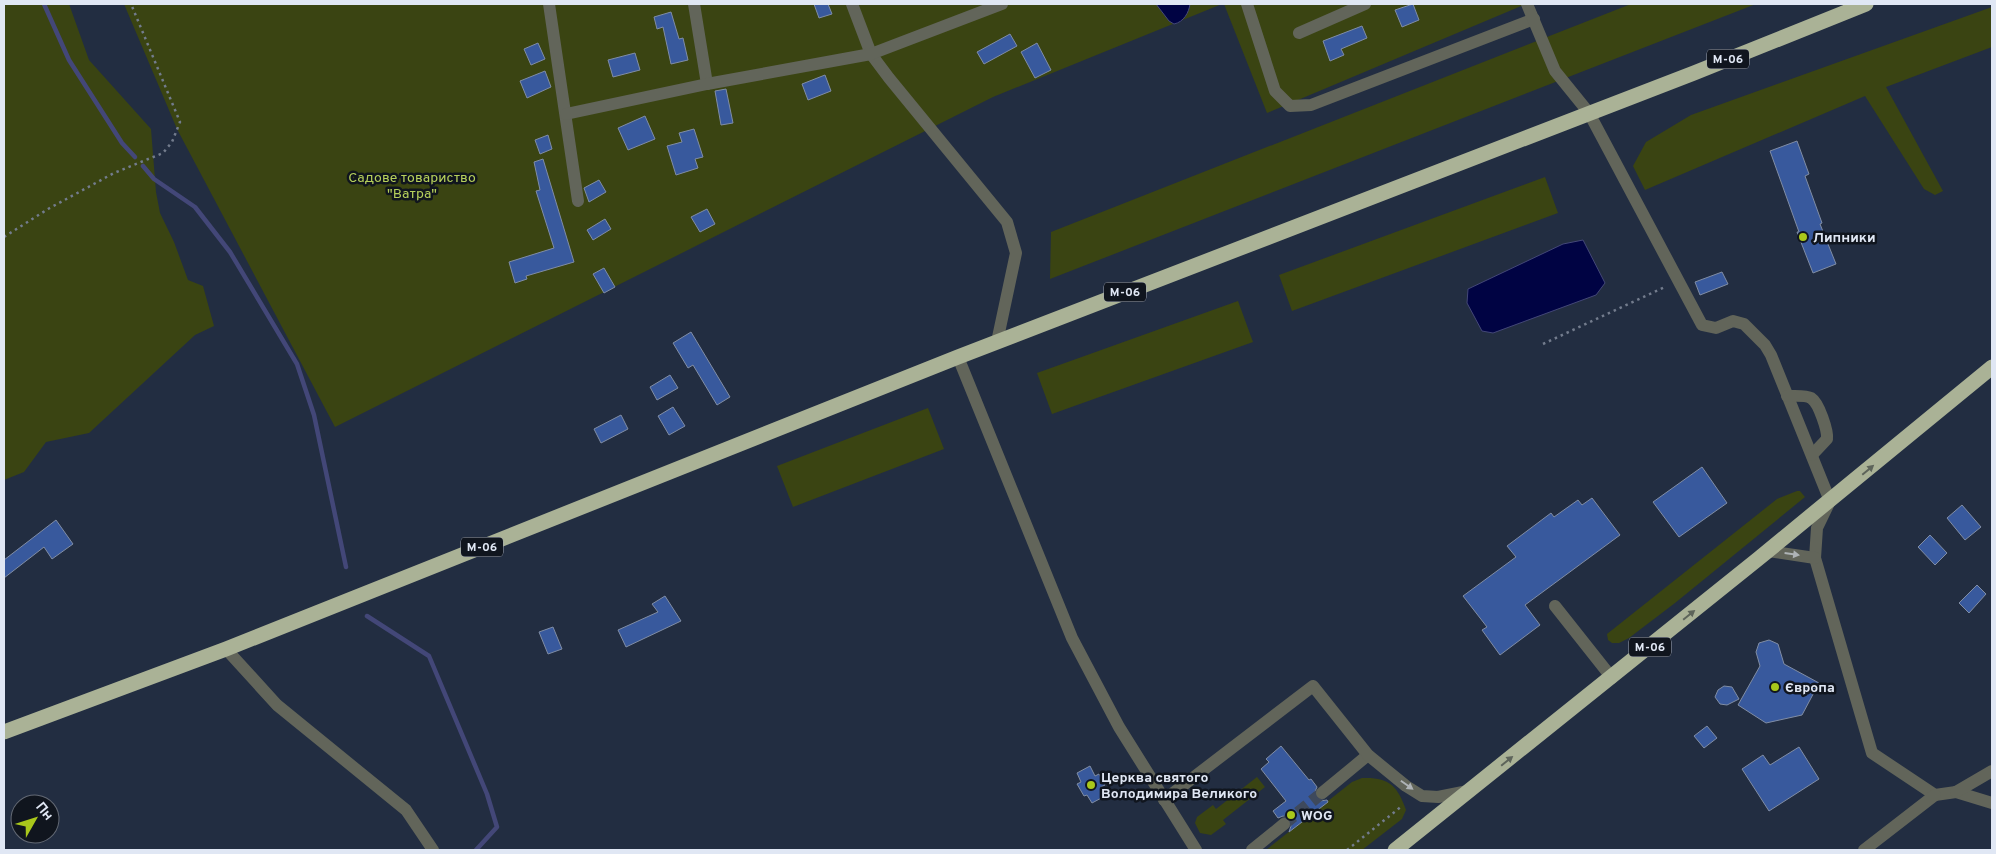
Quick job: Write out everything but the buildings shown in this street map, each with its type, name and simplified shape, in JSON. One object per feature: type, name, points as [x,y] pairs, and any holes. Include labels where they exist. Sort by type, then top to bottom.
[{"type":"highway","name":"М-06","points":[[4,732],[226,649],[958,357],[1866,4]]},
{"type":"highway","name":"М-06","points":[[1394,850],[1612,678],[1992,367]]},
{"type":"street","points":[[549,4],[578,201]]},
{"type":"street","points":[[694,4],[707,84]]},
{"type":"street","points":[[852,4],[871,54],[1007,222],[1016,253],[997,342]]},
{"type":"street","points":[[566,114],[707,84],[871,54],[1002,4]]},
{"type":"street","points":[[1247,4],[1275,91],[1290,106],[1311,105],[1534,19]]},
{"type":"street","points":[[1299,33],[1365,4]]},
{"type":"street","points":[[1527,4],[1555,71],[1589,113],[1702,325],[1716,328],[1733,321],[1744,324],[1753,331],[1771,355],[1830,501],[1817,528],[1815,558],[1872,753],[1935,795]]},
{"type":"street","points":[[958,357],[1072,638],[1119,727],[1196,850]]},
{"type":"street","points":[[1787,396],[1808,397],[1816,403],[1828,433],[1827,439],[1812,455]]},
{"type":"street","points":[[1768,551],[1815,558]]},
{"type":"street","points":[[1555,606],[1612,678]]},
{"type":"street","points":[[226,649],[277,705],[406,810],[433,850]]},
{"type":"street","points":[[1164,800],[1313,686],[1368,755],[1406,786],[1422,796],[1438,797],[1469,791]]},
{"type":"street","points":[[1322,794],[1368,755]]},
{"type":"street","points":[[1864,850],[1935,795],[1956,792],[1992,771]]},
{"type":"street","points":[[1956,792],[1992,803]]},
{"type":"street","points":[[1252,850],[1284,824]]},
{"type":"path","points":[[4,237],[48,209],[114,173],[163,153],[172,142],[180,122],[131,4]]},
{"type":"path","points":[[1542,344],[1678,281]]},
{"type":"path","points":[[1346,850],[1402,806]]},
{"type":"green space","points":[[4,4],[69,4],[89,60],[151,129],[156,192],[160,213],[174,242],[188,280],[203,286],[214,326],[195,335],[89,433],[46,442],[24,472],[4,480]]},
{"type":"green space","name":"Садове товариство \"Ватра\"","points":[[124,4],[1222,4],[993,97],[335,427],[177,129]]},
{"type":"green space","points":[[1224,4],[1526,4],[1267,113]]},
{"type":"green space","points":[[1631,4],[1756,4],[1050,279],[1051,232]]},
{"type":"green space","points":[[1992,7],[1992,47],[1886,87],[1943,191],[1935,195],[1924,189],[1865,96],[1645,190],[1633,166],[1646,142],[1691,115]]},
{"type":"green space","points":[[1545,177],[1558,213],[1292,311],[1279,275]]},
{"type":"green space","points":[[1238,301],[1253,342],[1052,414],[1037,373]]},
{"type":"green space","points":[[928,408],[944,449],[793,507],[777,466]]},
{"type":"green space","points":[[1800,491],[1805,497],[1675,603],[1629,638],[1619,643],[1612,643],[1608,640],[1607,634],[1777,499]]},
{"type":"green space","points":[[1257,777],[1265,787],[1223,820],[1226,824],[1211,835],[1200,833],[1195,823],[1197,817],[1213,805],[1216,809]]},
{"type":"green space","points":[[1362,778],[1379,779],[1391,784],[1399,794],[1406,810],[1402,819],[1362,850],[1266,850],[1352,782]]},
{"type":"shaded area","points":[[1156,4],[1190,4],[1181,21],[1174,24],[1169,21]]},
{"type":"shaded area","points":[[1583,240],[1605,283],[1596,295],[1493,333],[1482,331],[1467,303],[1468,289],[1563,244]]},
{"type":"waterway","points":[[44,4],[69,60],[122,143],[135,157]]},
{"type":"waterway","points":[[143,166],[154,179],[195,207],[230,252],[297,364],[314,415],[346,567]]},
{"type":"waterway","points":[[367,616],[429,656],[487,794],[497,827],[476,850]]},
{"type":"tunnel","points":[[1284,824],[1322,793]]},
{"type":"place","name":"Липники","points":[[1803,237]]},
{"type":"place","name":"Європа","points":[[1775,687]]},
{"type":"place","name":"Церква святого Володимира Великого","points":[[1091,785]]},
{"type":"place","name":"WOG","points":[[1291,815]]}]
